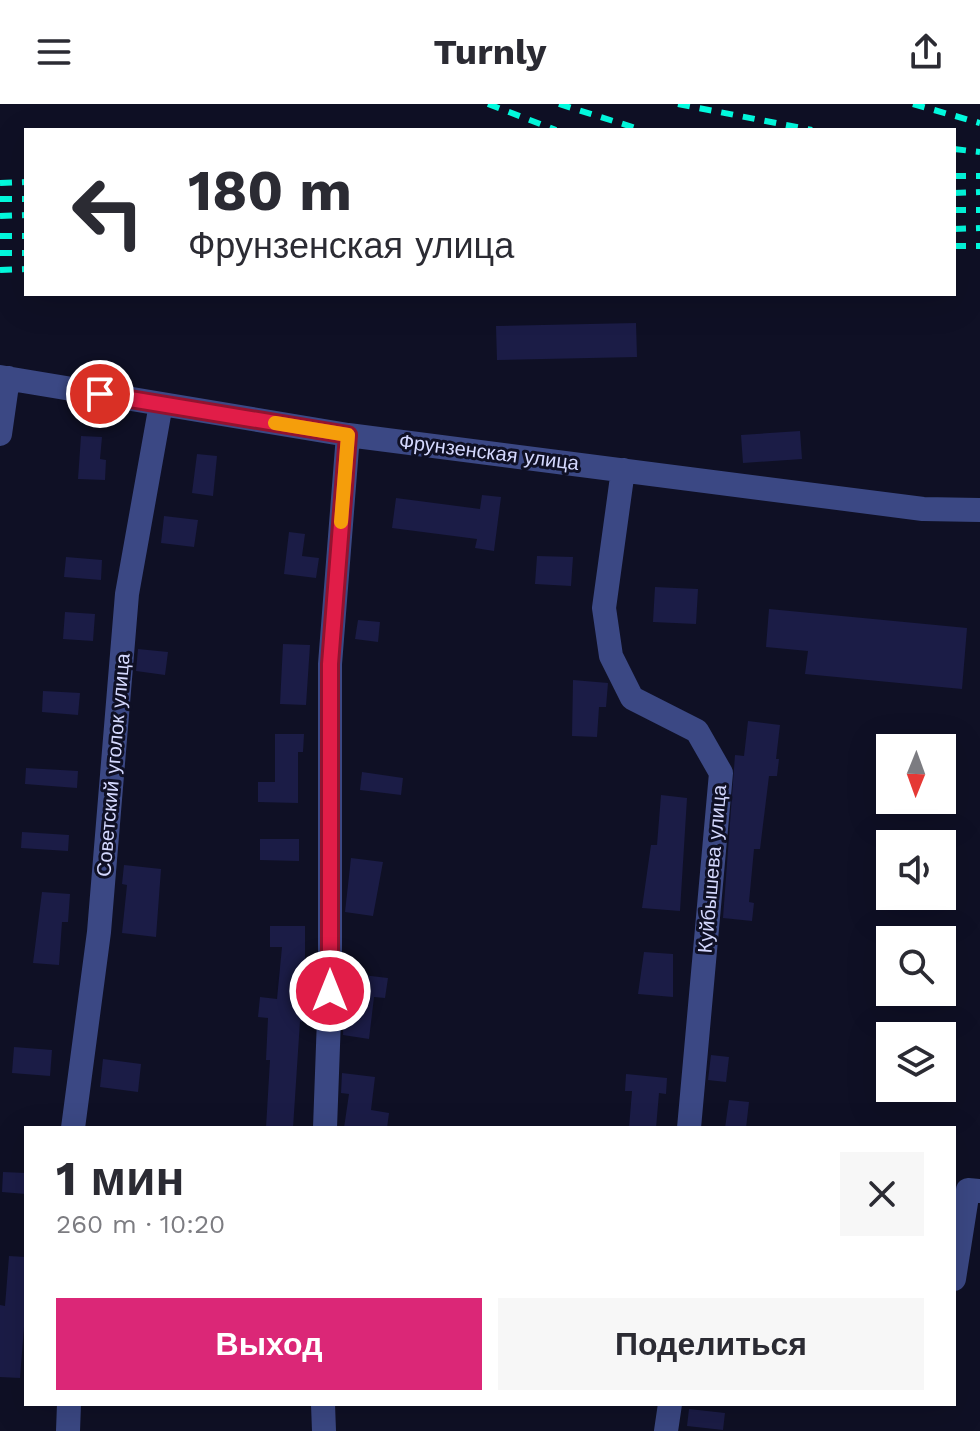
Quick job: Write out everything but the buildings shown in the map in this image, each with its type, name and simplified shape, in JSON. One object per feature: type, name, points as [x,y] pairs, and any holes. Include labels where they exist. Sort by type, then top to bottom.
[{"type":"street","name":"Фрунзенская улица","points":[[4,378],[348,435],[923,509],[980,510]]},
{"type":"street","points":[[0,434],[4,378]]},
{"type":"street","name":"Советский уголок улица","points":[[73,1126],[99,932],[127,594],[161,404]]},
{"type":"street","points":[[325,1126],[330,991],[330,664],[348,435]]},
{"type":"street","name":"Куйбышева улица","points":[[623,470],[604,608],[611,656],[632,698],[697,731],[721,773],[689,1126]]},
{"type":"street","points":[[956,1266],[968,1190],[980,1191]]},
{"type":"street","points":[[68,1431],[69,1406]]},
{"type":"street","points":[[323,1406],[324,1431]]},
{"type":"street","points":[[666,1431],[670,1406]]},
{"type":"railway","points":[[488,104],[551,128]]},
{"type":"railway","points":[[559,104],[636,128]]},
{"type":"railway","points":[[678,104],[802,128]]},
{"type":"railway","points":[[913,104],[980,123]]},
{"type":"railway","points":[[956,149],[980,152]]},
{"type":"railway","points":[[956,176],[980,176]]},
{"type":"railway","points":[[0,183],[24,182]]},
{"type":"railway","points":[[956,193],[980,192]]},
{"type":"railway","points":[[0,199],[24,199]]},
{"type":"railway","points":[[956,210],[980,210]]},
{"type":"railway","points":[[0,216],[24,215]]},
{"type":"railway","points":[[956,229],[980,228]]},
{"type":"railway","points":[[0,236],[24,236]]},
{"type":"railway","points":[[956,246],[980,246]]},
{"type":"railway","points":[[0,253],[24,253]]},
{"type":"railway","points":[[0,270],[24,269]]},
{"type":"slow traffic","points":[[275,423],[348,435],[341,522]]},
{"type":"route","points":[[100,394],[348,435],[330,664],[330,991]]}]
